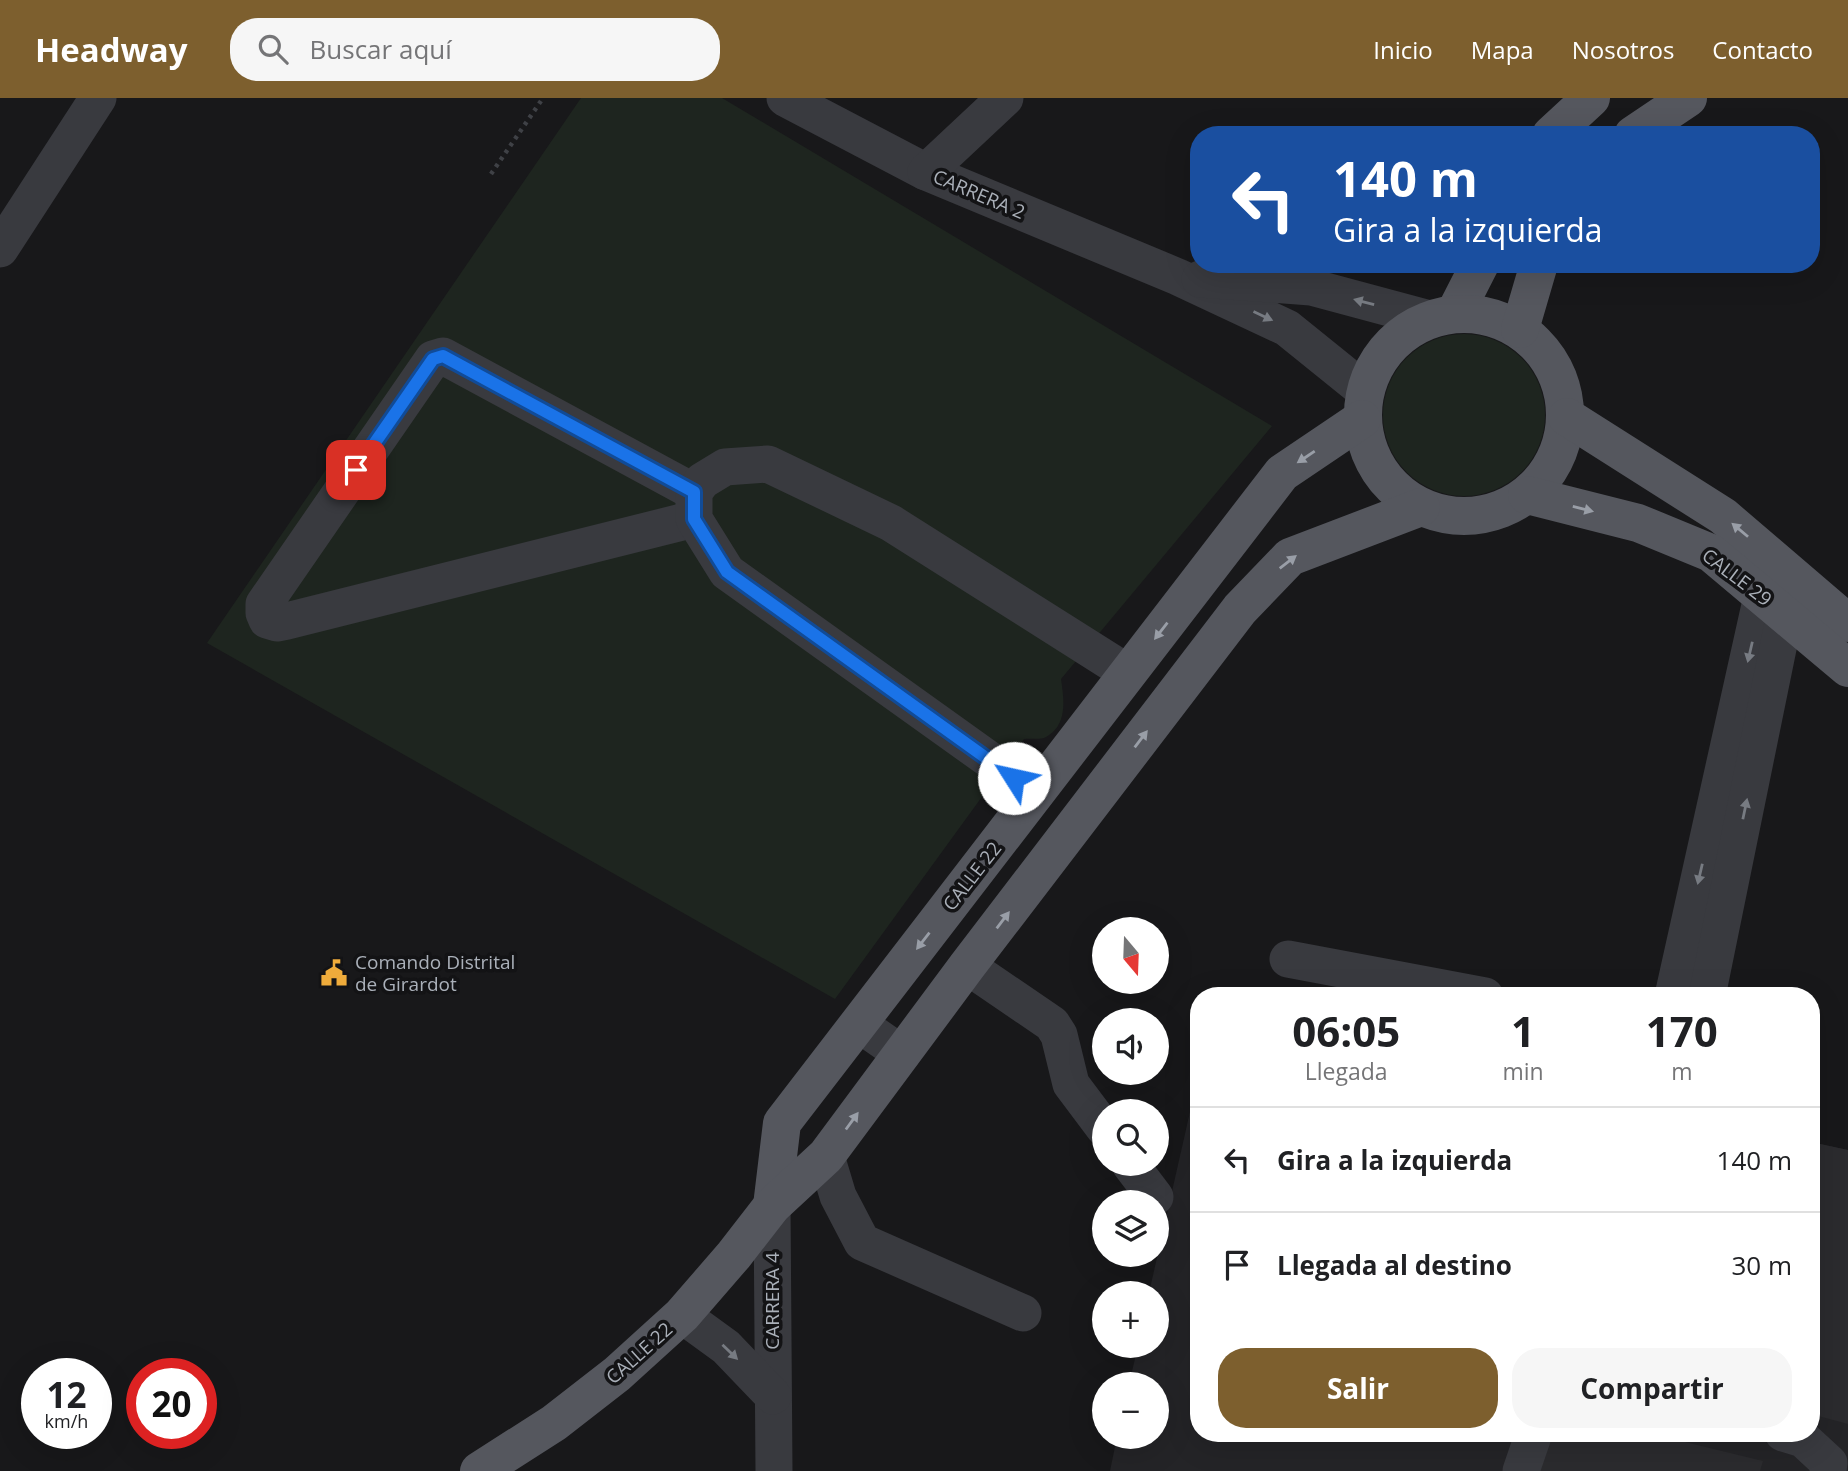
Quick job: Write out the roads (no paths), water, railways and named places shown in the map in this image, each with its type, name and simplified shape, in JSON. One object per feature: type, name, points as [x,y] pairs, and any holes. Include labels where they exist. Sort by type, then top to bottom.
[{"type":"main road","points":[[1561,126],[1591,98]]},
{"type":"main road","points":[[1646,126],[1688,98]]},
{"type":"main road","points":[[1443,316],[1474,273]]},
{"type":"main road","points":[[1520,329],[1536,273]]},
{"type":"main road","points":[[1443,316],[1489,316],[1520,329],[1545,352],[1562,383],[1567,417],[1562,447],[1548,473],[1527,495],[1503,509],[1476,516],[1445,514],[1421,507],[1398,492],[1379,471],[1367,446],[1364,405],[1374,368],[1389,347],[1408,330],[1443,316]]},
{"type":"main road","name":"CALLE 22","points":[[772,1206],[782,1123],[1282,473],[1364,405]]},
{"type":"main road","name":"CALLE 29","points":[[1567,417],[1723,516],[1848,668]]},
{"type":"main road","name":"CALLE 29","points":[[1527,495],[1638,523],[1711,553],[1848,623]]},
{"type":"main road","name":"CALLE 22","points":[[479,1471],[554,1423],[607,1383],[682,1315],[772,1206],[826,1156],[967,966],[1240,609],[1290,557],[1421,507]]},
{"type":"street","points":[[0,249],[98,98]]},
{"type":"street","name":"CARRERA 2","points":[[785,98],[926,172],[1178,277],[1287,328],[1364,405]]},
{"type":"street","points":[[926,172],[1005,98]]},
{"type":"street","name":"CARRERA 2","points":[[1178,277],[1311,287],[1443,316]]},
{"type":"street","points":[[694,505],[287,621],[277,623],[267,620],[264,613],[264,604],[433,359],[443,356],[694,505],[727,572],[1036,793]]},
{"type":"street","points":[[694,505],[702,481],[725,467],[768,464],[891,523],[1128,673]]},
{"type":"street","points":[[1675,987],[1785,592]]},
{"type":"street","points":[[1709,987],[1785,592]]},
{"type":"street","points":[[1288,959],[1437,987]]},
{"type":"street","points":[[967,966],[1052,1024],[1059,1035],[1071,1084],[1092,1112]]},
{"type":"street","points":[[859,1024],[902,1054]]},
{"type":"street","points":[[826,1156],[838,1196],[862,1242],[1023,1313]]},
{"type":"street","points":[[1139,1176],[1150,1190]]},
{"type":"street","name":"CARRERA 4","points":[[772,1206],[774,1471]]},
{"type":"street","name":"CARRERA 4","points":[[682,1315],[726,1347],[773,1396]]},
{"type":"street","points":[[1521,1471],[1531,1442]]},
{"type":"street","points":[[1807,1442],[1829,1463],[1828,1471]]},
{"type":"place","name":"Comando Distrital de Girardot","points":[[334,973]]}]
